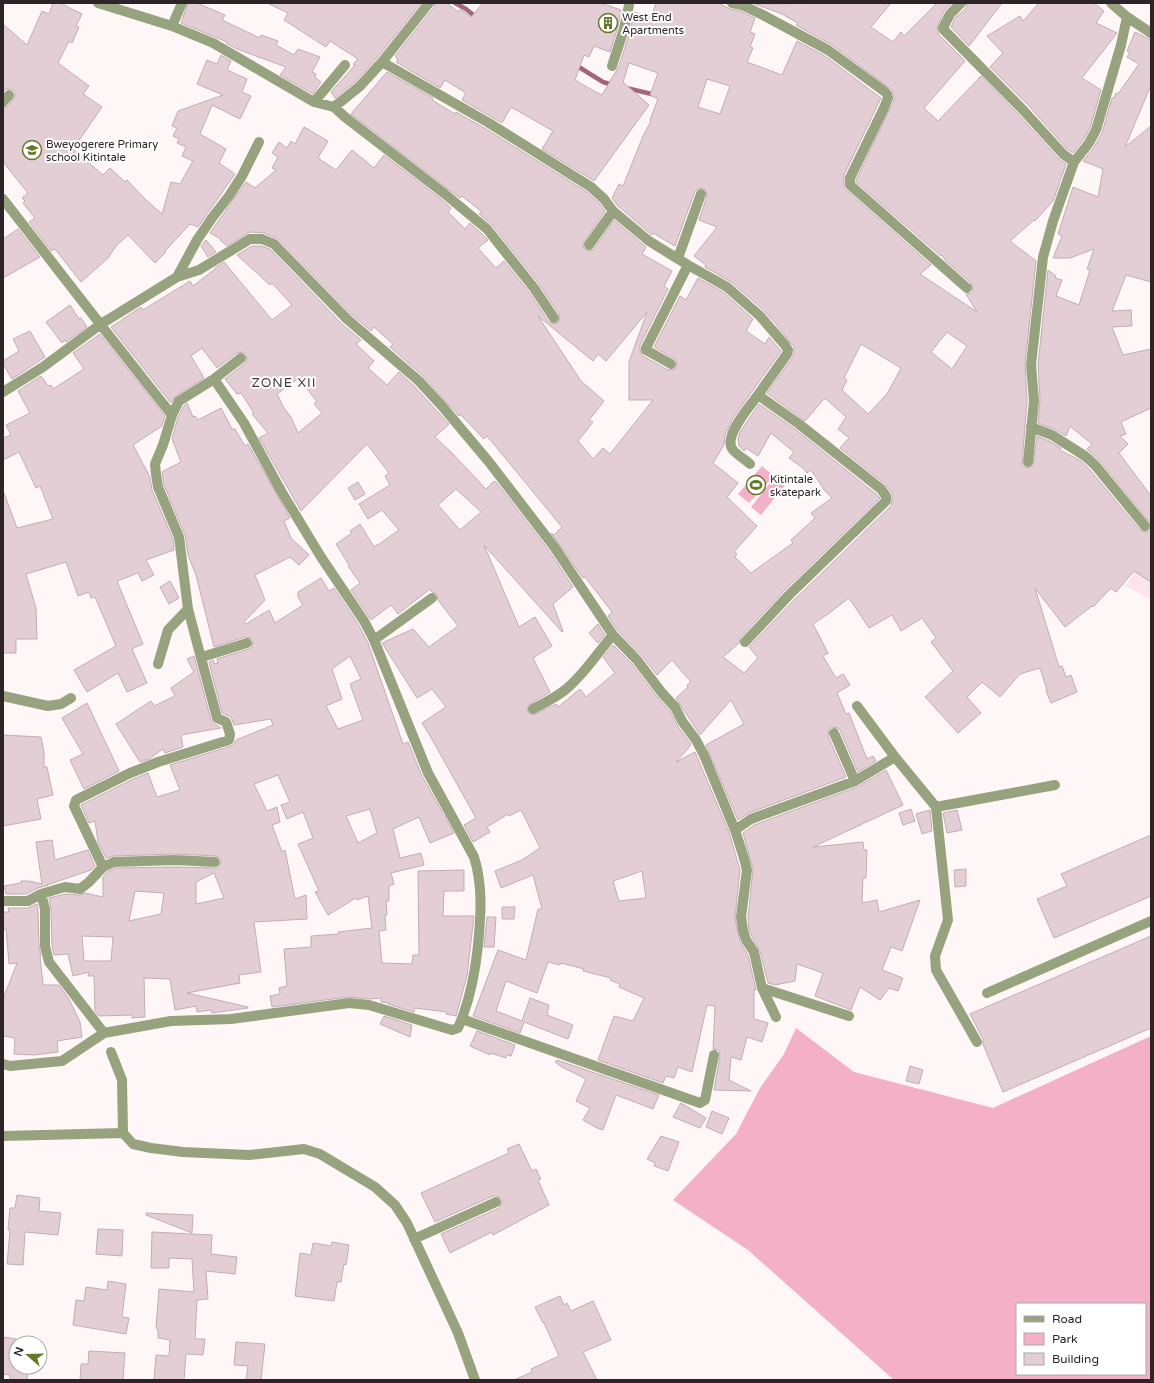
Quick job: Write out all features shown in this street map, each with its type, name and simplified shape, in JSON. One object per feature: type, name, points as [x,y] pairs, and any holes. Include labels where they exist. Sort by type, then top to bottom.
[{"type":"street","points":[[98,3],[172,26],[213,43],[314,102],[334,107],[487,229],[534,288],[554,318]]},
{"type":"street","points":[[172,26],[182,3]]},
{"type":"street","points":[[334,107],[360,86],[382,62],[430,3]]},
{"type":"street","points":[[732,3],[742,5],[761,14],[828,50],[887,94],[888,98],[884,108],[850,178],[850,185],[967,288]]},
{"type":"street","points":[[961,3],[950,14],[943,28],[944,30],[1063,154],[1074,162]]},
{"type":"street","points":[[1112,3],[1151,33]]},
{"type":"street","points":[[612,66],[624,29],[630,4]]},
{"type":"street","points":[[1028,462],[1034,401],[1031,365],[1043,257],[1052,221],[1074,162],[1089,143],[1096,130],[1121,45],[1127,16]]},
{"type":"street","points":[[382,62],[489,123],[591,188],[613,211],[649,241],[727,287],[760,316],[788,350],[787,354],[734,427],[731,435],[730,443],[732,449],[750,464]]},
{"type":"street","points":[[314,102],[345,65]]},
{"type":"street","points":[[176,277],[197,240],[242,176],[259,142]]},
{"type":"street","points":[[678,258],[701,194]]},
{"type":"street","points":[[3,199],[101,324],[138,374],[172,415]]},
{"type":"street","points":[[589,245],[613,211]]},
{"type":"street","points":[[3,392],[43,367],[101,324],[176,277],[199,270],[250,239],[262,239],[274,244],[347,319],[419,381],[442,406],[489,462],[555,548],[613,636],[637,660],[662,693],[675,706],[704,755],[744,858],[747,870],[741,917],[742,924],[746,940],[754,952],[762,988],[776,1017]]},
{"type":"street","points":[[671,364],[646,350],[646,348],[688,265]]},
{"type":"street","points":[[103,867],[74,806],[76,800],[158,762],[229,740],[230,734],[226,722],[217,718],[188,609],[179,537],[158,487],[155,464],[164,445],[172,415],[179,401],[214,379],[241,358]]},
{"type":"street","points":[[3,1064],[10,1066],[62,1061],[104,1033],[171,1021],[231,1020],[349,1003],[369,1005],[451,1030],[458,1028],[470,997],[474,977],[481,916],[478,870],[470,847],[428,773],[374,640],[364,621],[321,557],[281,491],[244,423],[214,379]]},
{"type":"street","points":[[745,642],[789,595],[887,499],[881,489],[799,424],[758,395]]},
{"type":"street","points":[[1031,427],[1052,436],[1085,456],[1095,465],[1145,526]]},
{"type":"street","points":[[374,640],[432,598]]},
{"type":"street","points":[[158,664],[168,630],[188,609]]},
{"type":"street","points":[[533,709],[554,698],[565,690],[578,678],[597,653],[613,636]]},
{"type":"street","points":[[202,657],[247,643]]},
{"type":"street","points":[[3,696],[48,706],[61,704],[71,698]]},
{"type":"street","points":[[857,706],[895,757],[936,807],[948,920],[935,956],[936,970],[977,1042]]},
{"type":"street","points":[[834,733],[855,781]]},
{"type":"street","points":[[734,830],[751,819],[855,781],[895,757]]},
{"type":"street","points":[[936,807],[1055,785]]},
{"type":"street","points":[[3,901],[28,901],[41,894],[65,887],[80,889],[103,867],[114,862],[175,860],[215,862]]},
{"type":"street","points":[[41,894],[45,909],[45,946],[49,962],[104,1033]]},
{"type":"street","points":[[987,993],[1151,921]]},
{"type":"street","points":[[762,988],[849,1016]]},
{"type":"street","points":[[462,1019],[700,1103],[705,1100],[714,1055]]},
{"type":"street","points":[[111,1052],[122,1080],[123,1133],[132,1144],[183,1152],[249,1155],[304,1149],[320,1154],[375,1187],[395,1204],[407,1223],[458,1333],[476,1380]]},
{"type":"street","points":[[3,1136],[123,1133]]},
{"type":"street","points":[[414,1239],[496,1202]]},
{"type":"shaded area","points":[[1151,543],[1151,600],[1126,586]]},
{"type":"green space","name":"Kitintale skatepark","points":[[762,466],[774,476],[749,503],[738,494]]},
{"type":"green space","name":"Kitintale skatepark","points":[[775,477],[785,485],[761,515],[751,507]]},
{"type":"green space","points":[[796,1028],[854,1072],[993,1108],[1151,1036],[1151,1380],[894,1380],[748,1250],[673,1200],[736,1134],[760,1088],[784,1054]]},
{"type":"building","points":[[53,3],[60,3],[82,14],[76,26],[79,27],[72,43],[69,41],[58,63],[89,86],[83,94],[102,107],[73,149],[103,175],[110,168],[125,182],[127,180],[162,214],[171,182],[180,184],[193,161],[182,156],[186,147],[177,143],[179,139],[173,136],[177,128],[172,126],[178,111],[223,95],[197,84],[207,60],[217,64],[221,55],[231,61],[227,70],[247,79],[242,92],[251,96],[240,119],[212,105],[200,134],[226,149],[219,163],[235,174],[198,227],[190,224],[155,263],[128,235],[116,246],[108,258],[81,282],[55,249],[51,251],[29,222],[35,218],[23,203],[25,201],[22,198],[28,193],[3,162],[3,108],[8,106],[15,96],[15,92],[11,89],[6,89],[3,92],[3,24],[27,45],[42,11],[49,14]]},
{"type":"building","points":[[188,3],[197,3],[225,15],[222,20],[260,38],[261,35],[278,41],[276,45],[294,55],[298,49],[320,57],[312,72],[316,74],[315,77],[321,82],[313,94],[280,75],[286,67],[237,49],[226,43],[227,42],[181,23]]},
{"type":"building","points":[[267,3],[421,3],[377,58],[356,81],[335,98],[331,92],[355,65],[353,64],[358,59],[330,41],[326,47],[284,20],[288,13]]},
{"type":"building","points":[[435,3],[447,3],[458,12],[460,9],[471,17],[483,3],[601,3],[621,10],[618,27],[610,52],[594,46],[589,57],[584,55],[575,80],[602,95],[619,66],[630,31],[634,12],[648,16],[649,14],[652,15],[656,3],[718,3],[755,18],[750,32],[755,34],[750,47],[753,48],[747,62],[782,75],[797,41],[825,56],[881,98],[844,175],[844,188],[931,265],[920,274],[977,312],[966,294],[972,293],[973,290],[971,283],[945,260],[942,255],[941,256],[856,182],[894,100],[892,90],[832,45],[796,25],[798,23],[782,14],[755,4],[891,3],[871,27],[893,42],[901,32],[904,36],[937,3],[952,3],[944,11],[937,28],[939,35],[965,61],[924,108],[938,121],[981,76],[1058,158],[1066,164],[1053,201],[1035,221],[1034,220],[1010,241],[1036,261],[1025,364],[1027,401],[1022,464],[1024,467],[1028,468],[1033,465],[1037,436],[1049,441],[1061,448],[1060,450],[1081,461],[1140,530],[1146,532],[1151,528],[1151,582],[1134,571],[1116,592],[1111,588],[1093,607],[1092,606],[1065,627],[1035,588],[1059,667],[1062,666],[1066,677],[1071,675],[1077,692],[1051,703],[1040,668],[1020,674],[1000,697],[982,682],[967,697],[981,713],[958,733],[925,697],[953,671],[931,642],[936,638],[922,618],[901,631],[892,615],[869,628],[849,598],[813,624],[828,653],[823,656],[836,678],[843,674],[850,685],[837,693],[846,714],[849,713],[867,759],[873,756],[876,761],[858,772],[840,730],[832,727],[829,729],[828,736],[846,777],[749,813],[738,820],[706,745],[744,724],[731,700],[700,735],[676,698],[688,687],[687,685],[691,682],[672,660],[657,675],[642,656],[618,631],[608,616],[612,612],[585,577],[583,578],[551,533],[554,535],[562,527],[487,436],[484,439],[460,414],[459,416],[423,376],[390,347],[393,344],[374,327],[371,331],[351,314],[278,239],[264,233],[250,232],[227,246],[220,240],[221,239],[210,233],[246,182],[255,188],[276,170],[272,168],[278,157],[272,153],[279,142],[287,148],[291,141],[295,144],[304,127],[328,141],[318,158],[336,170],[352,150],[374,168],[384,155],[451,208],[448,212],[465,229],[470,223],[482,234],[488,240],[478,248],[496,268],[504,261],[529,292],[549,322],[554,324],[558,323],[560,318],[559,314],[539,284],[492,225],[479,214],[482,212],[462,196],[460,198],[351,114],[387,72],[433,98],[432,100],[455,114],[456,112],[486,129],[587,192],[605,211],[584,242],[583,247],[586,250],[589,251],[594,249],[614,220],[646,247],[642,254],[672,271],[664,286],[668,289],[640,345],[640,350],[643,356],[668,370],[675,369],[677,364],[676,360],[654,347],[680,296],[686,300],[698,278],[723,292],[753,319],[746,331],[765,344],[769,337],[781,351],[733,418],[725,435],[724,445],[713,463],[738,483],[727,497],[757,526],[734,552],[737,554],[735,557],[751,573],[793,543],[791,540],[815,518],[811,513],[832,498],[825,491],[811,470],[807,473],[803,468],[789,458],[794,452],[771,433],[758,456],[746,448],[744,451],[739,446],[738,439],[740,432],[759,404],[795,429],[880,498],[784,591],[740,638],[739,643],[723,657],[744,673],[758,658],[749,647],[794,600],[891,506],[892,493],[885,484],[840,448],[849,438],[838,429],[846,417],[826,399],[824,399],[805,421],[767,393],[792,358],[794,347],[777,325],[760,307],[731,282],[705,267],[706,265],[694,256],[717,227],[699,220],[707,196],[706,190],[700,188],[695,191],[675,246],[653,233],[652,235],[618,206],[612,198],[619,184],[623,186],[643,136],[651,121],[650,120],[658,99],[650,95],[658,73],[629,63],[623,82],[649,105],[594,181],[542,149],[553,131],[511,107],[502,123],[462,100],[466,93],[445,80],[440,88],[396,62],[398,60],[395,56],[434,7]],"holes":[[[707,79],[730,86],[720,114],[698,107]],[[647,312],[629,362],[629,400],[653,400],[610,454],[603,448],[593,459],[578,441],[593,422],[589,420],[604,401],[581,381],[538,316],[593,361],[598,354],[606,361]],[[947,332],[967,346],[952,369],[931,352]],[[861,344],[901,368],[887,394],[868,414],[842,390],[847,380],[844,378]]]},
{"type":"building","points":[[967,3],[1002,3],[969,46],[951,27],[955,18],[966,8]]},
{"type":"building","points":[[1039,3],[1094,3],[1104,11],[1096,23],[1117,33],[1082,78],[1101,90],[1090,128],[1084,139],[1073,153],[1067,149],[1028,105],[990,67],[1003,53],[987,36],[1020,16],[1023,21]]},
{"type":"building","points":[[1135,32],[1151,40],[1151,85],[1125,147],[1151,126],[1151,282],[1126,275],[1112,311],[1131,310],[1132,326],[1112,327],[1123,355],[1151,349],[1151,408],[1121,422],[1126,434],[1120,436],[1128,444],[1119,453],[1151,496],[1151,524],[1100,461],[1087,449],[1092,444],[1070,426],[1066,436],[1054,429],[1038,423],[1040,400],[1038,365],[1048,270],[1056,276],[1055,278],[1062,280],[1056,296],[1079,305],[1090,270],[1087,269],[1094,249],[1070,258],[1053,258],[1062,236],[1058,234],[1073,187],[1098,197],[1103,169],[1083,161],[1094,147],[1102,133],[1112,98],[1114,98],[1116,93],[1118,94],[1139,64],[1127,57],[1130,52],[1127,51]]},
{"type":"building","points":[[18,229],[40,257],[3,278],[3,239]]},
{"type":"building","points":[[206,240],[216,252],[208,257],[201,246]]},
{"type":"building","points":[[252,246],[261,246],[270,249],[342,324],[361,340],[356,344],[374,361],[368,368],[387,385],[399,372],[414,386],[449,424],[435,437],[486,489],[494,481],[497,483],[550,552],[573,587],[553,604],[563,631],[562,632],[484,545],[519,627],[535,617],[552,646],[533,658],[550,692],[530,704],[527,708],[528,712],[533,715],[556,704],[558,707],[580,689],[586,697],[615,673],[603,657],[613,645],[632,664],[657,697],[670,711],[677,725],[690,743],[691,745],[676,762],[695,752],[729,832],[740,870],[735,918],[740,942],[748,955],[756,990],[754,990],[754,1019],[768,1023],[762,1042],[747,1037],[741,1060],[731,1057],[729,1080],[751,1091],[714,1090],[720,1056],[719,1050],[713,1049],[715,1006],[707,1005],[692,1072],[678,1067],[674,1078],[666,1076],[663,1083],[598,1060],[614,1016],[633,1021],[644,998],[619,987],[620,984],[610,980],[611,978],[583,971],[584,969],[561,963],[560,965],[548,962],[537,993],[506,981],[496,1011],[522,1021],[530,998],[549,1005],[547,1015],[573,1025],[568,1039],[524,1022],[520,1033],[473,1016],[498,950],[526,960],[538,909],[542,909],[533,875],[501,888],[495,871],[522,860],[540,848],[521,810],[509,816],[508,814],[487,827],[490,832],[473,842],[464,825],[476,818],[422,723],[446,707],[432,689],[417,698],[382,643],[413,629],[429,647],[458,626],[438,600],[437,594],[432,592],[430,589],[398,614],[391,605],[371,620],[351,590],[360,583],[348,566],[349,565],[336,544],[352,533],[350,531],[360,524],[374,547],[399,530],[382,510],[368,519],[359,504],[390,485],[385,476],[389,473],[367,444],[301,511],[259,438],[268,433],[252,414],[254,413],[241,393],[237,394],[225,379],[245,363],[247,358],[246,354],[243,352],[237,353],[217,368],[202,348],[191,356],[204,378],[176,396],[171,403],[111,327],[141,307],[143,310],[190,281],[193,286],[224,262],[272,320],[292,305],[272,283],[270,285],[237,255]],"holes":[[[299,378],[317,402],[314,404],[322,413],[298,433],[291,417],[284,408],[277,394]],[[456,489],[481,512],[460,530],[438,505]],[[642,871],[646,898],[619,901],[613,881]]]},
{"type":"building","points":[[70,305],[79,319],[81,318],[87,327],[66,342],[65,340],[62,343],[46,322]]},
{"type":"building","points":[[30,331],[45,357],[12,379],[3,364],[3,361],[19,351],[13,339]]},
{"type":"building","points":[[100,334],[165,416],[162,426],[133,445],[150,477],[152,490],[173,539],[174,550],[146,560],[154,575],[142,581],[138,573],[117,581],[143,644],[132,649],[147,683],[127,692],[118,673],[87,692],[74,670],[116,646],[95,597],[91,598],[89,592],[78,596],[66,562],[26,574],[36,608],[37,639],[16,639],[16,653],[3,653],[3,493],[17,528],[53,519],[40,486],[36,488],[19,452],[3,460],[3,438],[11,435],[6,425],[30,413],[18,391],[41,376],[48,386],[51,385],[53,389],[84,369],[73,353]]},
{"type":"building","points":[[187,403],[193,417],[195,416],[198,420],[221,408],[232,429],[235,429],[245,446],[248,444],[290,518],[284,521],[291,538],[309,555],[299,565],[290,557],[255,575],[265,600],[244,622],[246,624],[269,610],[275,623],[303,605],[298,597],[298,592],[321,578],[329,591],[334,588],[358,624],[368,643],[403,744],[408,742],[422,776],[454,833],[430,843],[419,817],[393,829],[400,858],[421,853],[424,865],[391,873],[394,884],[389,886],[389,901],[386,901],[386,930],[379,931],[382,963],[412,964],[413,955],[419,955],[418,871],[464,870],[464,891],[444,891],[443,916],[474,916],[467,976],[456,1016],[446,1014],[447,1012],[415,1008],[414,1012],[388,1004],[389,1003],[381,1002],[381,998],[370,999],[348,997],[272,1007],[270,996],[280,994],[279,988],[287,986],[284,949],[311,947],[311,936],[339,934],[338,932],[372,928],[368,896],[357,900],[356,898],[328,915],[315,892],[319,891],[298,844],[313,838],[303,812],[287,819],[281,805],[290,802],[278,775],[254,784],[267,811],[277,807],[280,822],[272,825],[282,852],[285,850],[295,899],[306,895],[307,919],[254,922],[261,972],[239,975],[240,983],[187,993],[248,1008],[212,1013],[211,1010],[197,1012],[196,1006],[175,1010],[170,979],[144,978],[145,1017],[132,1018],[132,1015],[99,1016],[95,1011],[94,976],[88,976],[89,972],[73,976],[68,954],[54,955],[49,898],[66,894],[79,895],[85,893],[103,897],[103,877],[107,872],[116,868],[218,868],[221,863],[221,859],[216,856],[175,854],[114,856],[106,858],[98,842],[95,821],[89,823],[81,805],[148,773],[157,797],[180,790],[170,765],[231,746],[236,740],[273,725],[271,719],[234,725],[231,717],[222,713],[209,662],[213,660],[215,664],[218,663],[217,659],[249,649],[252,647],[253,641],[251,638],[245,637],[214,647],[196,575],[188,555],[185,535],[164,485],[162,472],[181,462],[172,439],[178,417]],"holes":[[[350,656],[361,679],[350,684],[363,720],[338,729],[326,706],[342,699],[332,669]],[[370,809],[377,833],[358,843],[346,816]],[[214,873],[224,898],[196,904],[196,882]],[[135,891],[164,893],[161,914],[129,921]],[[82,936],[113,937],[111,961],[84,961]]]},
{"type":"building","points":[[358,482],[365,494],[355,500],[348,488]]},
{"type":"building","points":[[170,581],[179,598],[169,604],[160,587]]},
{"type":"building","points":[[598,624],[605,635],[598,643],[589,633]]},
{"type":"building","points":[[194,656],[211,720],[221,728],[181,735],[183,747],[165,753],[163,749],[149,759],[140,762],[116,724],[151,701],[154,706],[175,696],[171,688],[194,672],[187,659]]},
{"type":"building","points":[[87,703],[119,771],[84,789],[70,760],[83,754],[62,718]]},
{"type":"building","points":[[3,735],[41,737],[44,752],[44,767],[47,767],[53,795],[37,799],[41,819],[3,826]]},
{"type":"building","points":[[886,770],[903,805],[813,847],[863,842],[864,850],[867,850],[866,878],[863,878],[862,903],[877,900],[879,912],[920,900],[902,951],[891,947],[882,970],[903,978],[898,991],[889,988],[880,1000],[860,987],[851,1010],[815,996],[823,973],[797,964],[795,981],[775,985],[768,983],[760,951],[749,929],[748,917],[753,869],[743,833],[754,825],[857,787]]},
{"type":"building","points":[[911,809],[915,821],[903,825],[899,813]]},
{"type":"building","points":[[930,810],[932,831],[922,834],[916,814]]},
{"type":"building","points":[[957,810],[962,830],[947,833],[943,813]]},
{"type":"building","points":[[1151,835],[1151,896],[1054,938],[1037,899],[1067,886],[1061,874]]},
{"type":"building","points":[[52,840],[55,860],[88,850],[95,866],[91,870],[38,888],[26,894],[6,894],[4,886],[21,883],[21,881],[42,884],[36,842]]},
{"type":"building","points":[[966,869],[966,886],[955,887],[954,870]]},
{"type":"building","points":[[37,904],[43,985],[59,985],[69,999],[80,1022],[82,1037],[57,1041],[58,1052],[34,1055],[14,1054],[15,1038],[3,1036],[3,999],[17,963],[9,964],[6,929],[3,929],[3,912],[9,912],[8,908],[28,908]]},
{"type":"building","points":[[502,907],[515,907],[514,919],[502,919]]},
{"type":"building","points":[[487,917],[496,917],[494,947],[484,947]]},
{"type":"building","points":[[1151,936],[1151,1028],[1003,1092],[983,1044],[983,1039],[970,1014]]},
{"type":"building","points":[[384,1016],[412,1025],[410,1037],[380,1024]]},
{"type":"building","points":[[477,1031],[515,1045],[511,1056],[507,1055],[506,1058],[491,1053],[490,1055],[470,1046]]},
{"type":"building","points":[[557,1060],[659,1095],[653,1109],[616,1095],[603,1130],[597,1128],[583,1120],[590,1108],[576,1101],[586,1079],[562,1067],[555,1062]]},
{"type":"building","points":[[910,1066],[923,1070],[919,1084],[906,1081]]},
{"type":"building","points":[[681,1103],[706,1118],[700,1128],[673,1117]]},
{"type":"building","points":[[712,1111],[729,1118],[722,1134],[706,1127]]},
{"type":"building","points":[[661,1136],[679,1142],[668,1171],[654,1166],[655,1163],[647,1159]]},
{"type":"building","points":[[519,1144],[532,1171],[536,1169],[541,1179],[538,1180],[549,1205],[493,1235],[492,1232],[450,1253],[441,1234],[499,1208],[502,1203],[502,1199],[497,1196],[493,1196],[435,1222],[421,1193],[509,1153],[507,1149]]},
{"type":"building","points":[[17,1195],[40,1198],[39,1211],[61,1213],[58,1235],[25,1232],[23,1265],[7,1264],[10,1208],[15,1208]]},
{"type":"building","points":[[146,1213],[193,1215],[192,1233],[146,1215]]},
{"type":"building","points":[[98,1229],[123,1230],[122,1256],[96,1254]]},
{"type":"building","points":[[152,1232],[212,1235],[211,1254],[237,1257],[235,1274],[206,1271],[208,1299],[197,1300],[195,1339],[205,1339],[203,1355],[186,1354],[184,1380],[154,1380],[156,1355],[169,1356],[170,1340],[158,1338],[158,1329],[156,1328],[159,1289],[194,1292],[192,1259],[169,1258],[169,1268],[151,1268]]},
{"type":"building","points":[[332,1242],[349,1245],[346,1265],[344,1264],[341,1282],[337,1282],[334,1301],[295,1296],[300,1253],[311,1255],[313,1243],[331,1246]]},
{"type":"building","points":[[108,1281],[126,1284],[122,1317],[129,1318],[126,1334],[73,1325],[76,1300],[84,1301],[86,1287],[107,1290]]},
{"type":"building","points":[[560,1296],[564,1305],[567,1303],[571,1311],[593,1301],[611,1340],[583,1352],[597,1380],[514,1380],[532,1372],[531,1369],[559,1356],[535,1307]]},
{"type":"building","points":[[3,1337],[8,1338],[8,1375],[3,1374]]},
{"type":"building","points":[[236,1342],[265,1344],[261,1380],[246,1380],[248,1366],[234,1365]]},
{"type":"building","points":[[89,1351],[125,1353],[123,1380],[80,1380],[81,1364],[88,1364]]},
{"type":"building","points":[[10,1375],[28,1375],[27,1380],[10,1380]]},
{"type":"waterway","points":[[455,3],[466,9],[477,18]]},
{"type":"waterway","points":[[574,64],[603,82],[613,85]]},
{"type":"waterway","points":[[626,88],[656,95]]},
{"type":"place","name":"West End Apartments","points":[[608,23]]},
{"type":"place","name":"Bweyogerere Primary school Kitintale","points":[[32,150]]},
{"type":"place","name":"Kitintale skatepark","points":[[756,485]]},
{"type":"district","name":"ZONE XII","points":[[284,382]]}]
